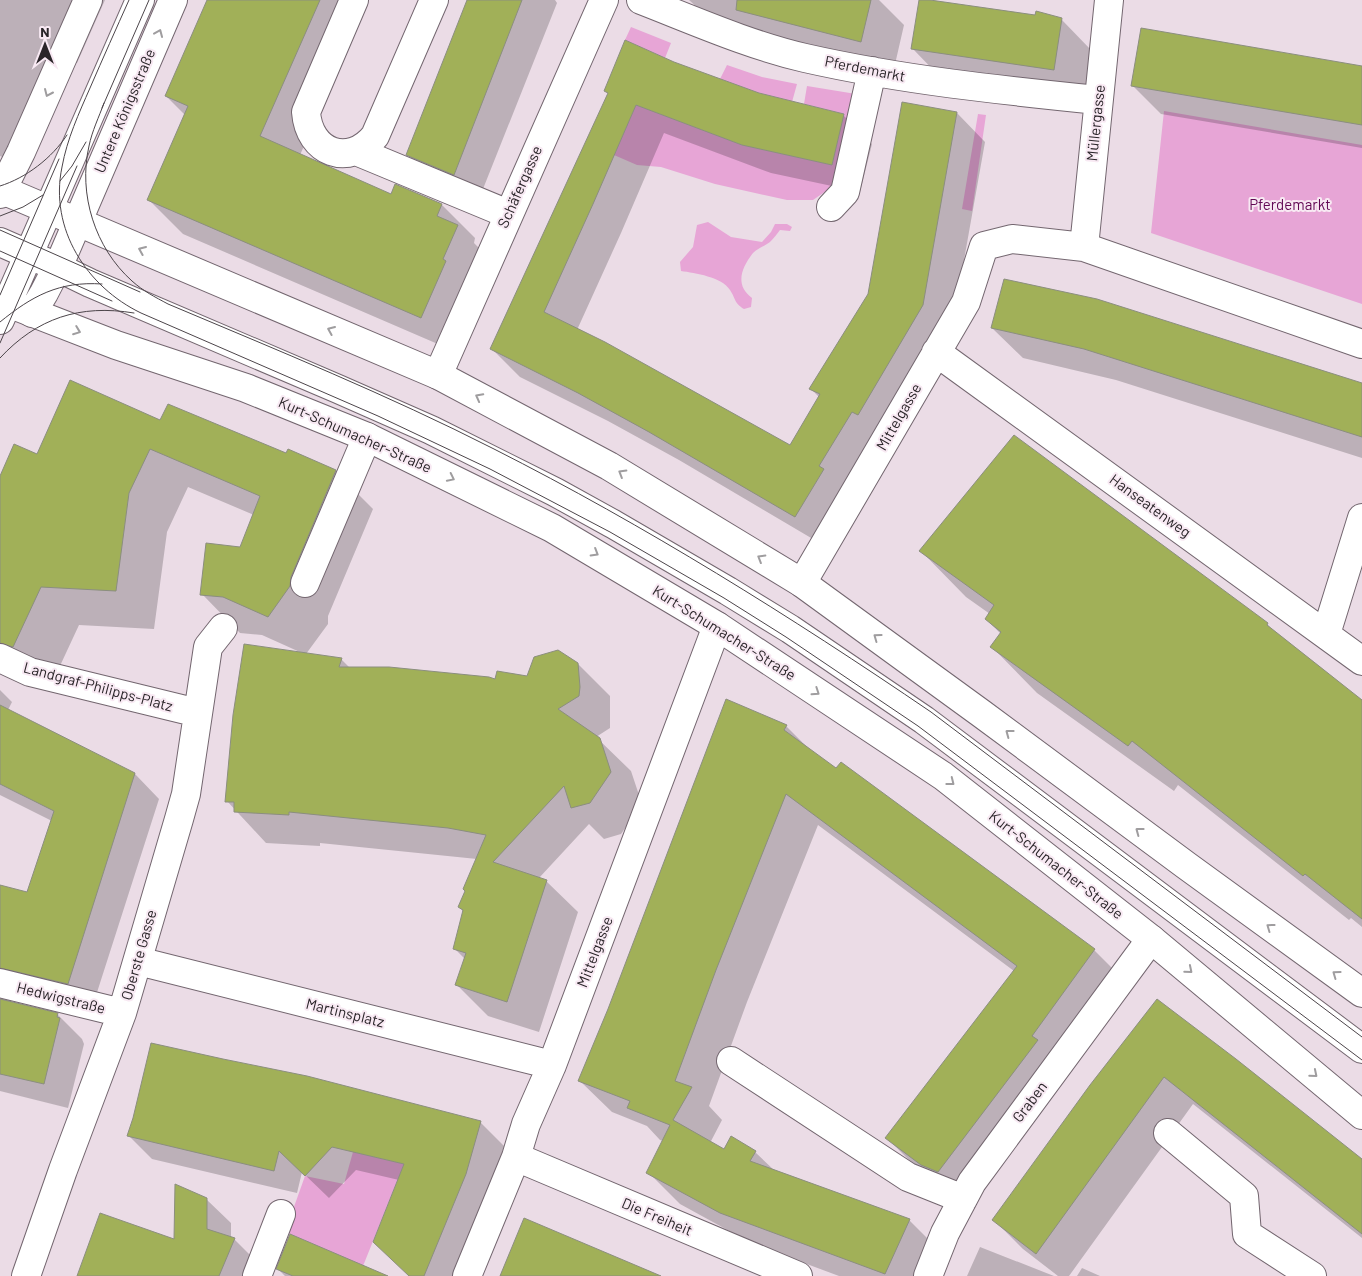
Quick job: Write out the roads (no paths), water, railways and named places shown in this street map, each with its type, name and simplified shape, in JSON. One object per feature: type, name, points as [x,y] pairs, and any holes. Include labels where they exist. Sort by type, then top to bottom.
[{"type":"street","points":[[88,0],[47,96],[1,191],[48,209],[438,375],[609,466],[802,583],[1362,993]]},
{"type":"street","points":[[10,309],[29,254],[140,0]]},
{"type":"street","name":"Untere Königsstraße","points":[[10,309],[44,293],[77,222],[173,0]]},
{"type":"street","points":[[354,0],[306,112],[307,125],[312,136],[320,146],[332,152],[356,151],[367,145],[375,136],[434,0]]},
{"type":"street","name":"Schäfergasse","points":[[438,375],[604,0]]},
{"type":"street","name":"Pferdemarkt","points":[[641,0],[738,38],[804,58],[969,86],[1098,100]]},
{"type":"street","name":"Müllergasse","points":[[1084,247],[1109,0]]},
{"type":"street","points":[[831,207],[845,192],[872,71]]},
{"type":"street","points":[[356,151],[508,214]]},
{"type":"street","name":"Mittelgasse","points":[[802,583],[966,302],[984,246],[1012,239],[1084,247]]},
{"type":"street","points":[[0,242],[90,283],[431,430],[555,492],[670,557],[790,629],[924,720],[1362,1048]]},
{"type":"street","points":[[1084,247],[1362,344]]},
{"type":"street","name":"Kurt-Schumacher-Straße","points":[[10,309],[246,388],[367,437],[552,528],[717,626],[943,776],[1151,939],[1362,1114]]},
{"type":"street","name":"Hanseatenweg","points":[[936,352],[1362,661]]},
{"type":"street","points":[[246,388],[338,389]]},
{"type":"street","points":[[305,583],[367,437]]},
{"type":"street","points":[[1326,634],[1362,518]]},
{"type":"street","name":"Mittelgasse","points":[[467,1276],[516,1156],[526,1124],[552,1065],[717,626]]},
{"type":"street","name":"Oberste Gasse","points":[[26,1276],[63,1170],[122,1013],[138,961],[186,794],[208,647],[223,628]]},
{"type":"street","name":"Landgraf-Philipps-Platz","points":[[0,658],[30,672],[198,713]]},
{"type":"street","name":"Graben","points":[[928,1276],[945,1233],[972,1182],[1151,939]]},
{"type":"street","name":"Martinsplatz","points":[[138,961],[552,1065]]},
{"type":"street","name":"Hedwigstraße","points":[[0,983],[122,1013]]},
{"type":"street","points":[[731,1061],[908,1177],[963,1199]]},
{"type":"street","points":[[1168,1133],[1244,1196],[1247,1234],[1312,1276]]},
{"type":"street","name":"Die Freiheit","points":[[516,1156],[798,1276]]},
{"type":"street","points":[[256,1276],[281,1214]]},
{"type":"tram line","points":[[129,0],[74,126],[64,157],[59,190],[61,212],[67,234],[76,254],[104,288],[122,302],[141,313],[378,416],[490,469],[610,532],[724,598],[786,637],[918,726],[1362,1060]]},
{"type":"tram line","points":[[102,108],[149,0]]},
{"type":"tram line","points":[[104,103],[94,129],[86,164],[88,201],[92,219],[108,253],[119,268],[140,288],[168,304],[332,374],[454,429],[551,478],[717,573],[825,641],[931,712],[1362,1037]]},
{"type":"tram line","points":[[0,186],[19,178],[38,166],[54,152],[67,135]]},
{"type":"tram line","points":[[60,181],[72,166],[86,142]]},
{"type":"tram line","points":[[0,295],[59,159]]},
{"type":"tram line","points":[[0,343],[77,166]]},
{"type":"tram line","points":[[0,216],[23,207],[43,195]]},
{"type":"tram line","points":[[0,230],[140,292]]},
{"type":"tram line","points":[[0,251],[112,301]]},
{"type":"tram line","points":[[0,322],[23,305],[47,292],[72,285],[102,284]]},
{"type":"tram line","points":[[0,358],[29,333],[61,317],[95,311],[134,313]]}]
